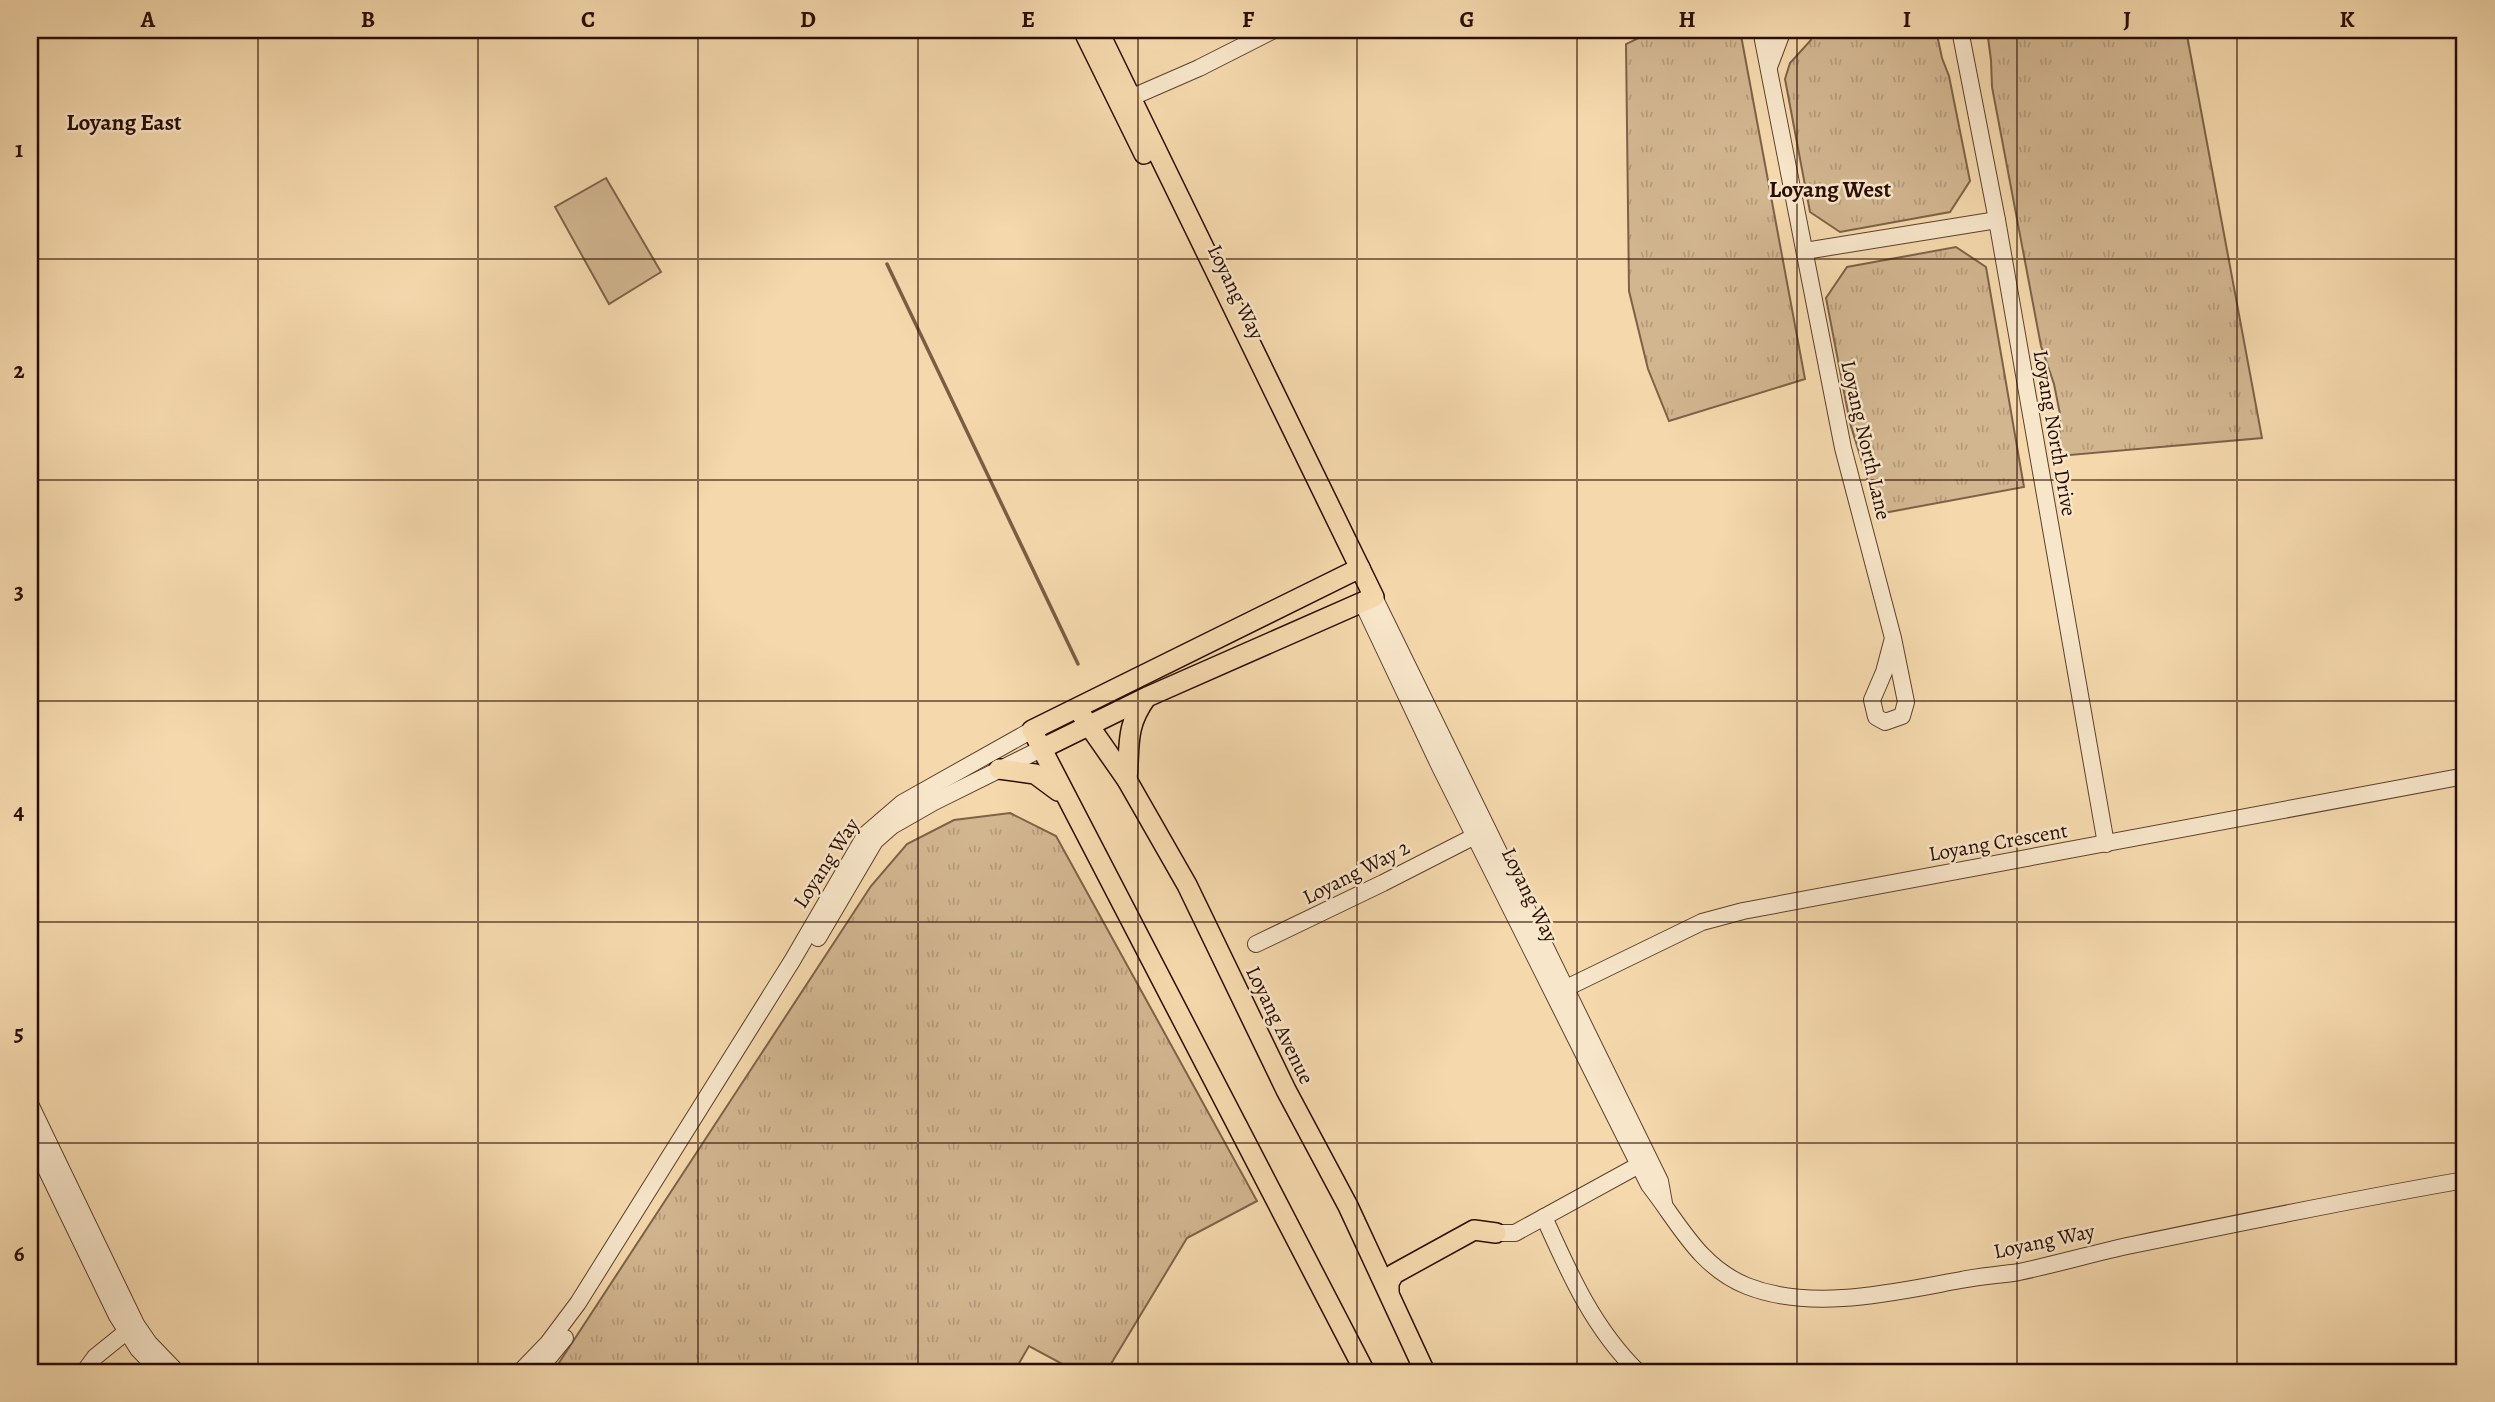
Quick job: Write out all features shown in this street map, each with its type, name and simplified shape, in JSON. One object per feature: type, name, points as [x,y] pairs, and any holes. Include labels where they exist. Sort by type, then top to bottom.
[{"type":"main road","name":"Loyang Way","points":[[1041,749],[1147,697],[1368,599],[1125,101],[1083,30]]},
{"type":"main road","name":"Loyang Way","points":[[1098,30],[1125,101]]},
{"type":"main road","name":"Loyang Way","points":[[1032,730],[1354,571]]},
{"type":"main road","points":[[1127,780],[1129,731],[1135,714],[1147,697]]},
{"type":"main road","name":"Loyang Avenue","points":[[1077,707],[1127,780],[1188,886],[1286,1090],[1348,1206],[1425,1372]]},
{"type":"main road","points":[[1032,730],[1365,1372]]},
{"type":"main road","points":[[999,769],[1035,774],[1066,799]]},
{"type":"main road","points":[[1389,1292],[1389,1283],[1394,1273],[1474,1230],[1496,1233]]},
{"type":"street","points":[[1125,101],[1274,30]]},
{"type":"street","name":"Loyang North Lane","points":[[1761,30],[1843,448],[1893,638]]},
{"type":"street","points":[[1768,69],[1783,30]]},
{"type":"street","name":"Loyang North Drive","points":[[1960,30],[1997,220],[2106,844]]},
{"type":"street","points":[[1805,251],[1997,220]]},
{"type":"street","name":"Loyang Way","points":[[1368,599],[1483,821],[1649,1185],[1679,1230],[1702,1257],[1745,1286],[1789,1298],[1836,1298],[1901,1291],[2018,1272],[2228,1226],[2465,1180]]},
{"type":"street","name":"Loyang Way","points":[[1368,599],[1475,836],[1657,1174],[1664,1204]]},
{"type":"street","name":"Loyang Way","points":[[520,1372],[548,1343],[578,1303],[792,961],[866,834],[902,803],[1032,730]]},
{"type":"street","name":"Loyang Way","points":[[537,1372],[571,1329],[707,1118],[875,841],[892,826],[1041,749]]},
{"type":"street","name":"Loyang Crescent","points":[[1559,991],[1702,922],[1744,911],[2465,776]]},
{"type":"street","points":[[1475,836],[1483,821]]},
{"type":"street","name":"Loyang Way 2","points":[[1256,944],[1475,836]]},
{"type":"street","points":[[31,1109],[131,1328],[138,1349],[160,1372]]},
{"type":"street","points":[[30,1136],[131,1328],[177,1372]]},
{"type":"street","points":[[1639,1165],[1644,1149]]},
{"type":"street","points":[[1496,1233],[1515,1233],[1639,1165],[1646,1166],[1657,1174]]},
{"type":"street","points":[[1544,1217],[1578,1292],[1596,1323],[1638,1372]]},
{"type":"street","points":[[84,1372],[95,1357],[131,1328]]},
{"type":"green space","points":[[1655,30],[1740,30],[1805,379],[1669,421],[1648,369],[1629,291],[1626,44]]},
{"type":"green space","points":[[1809,30],[1936,30],[1949,76],[1970,181],[1950,212],[1840,232],[1810,212],[1785,79],[1790,63],[1811,40]]},
{"type":"green space","points":[[1987,30],[2186,30],[2262,438],[2059,456],[2060,414],[2054,384],[2041,346],[1992,87]]},
{"type":"green space","points":[[606,178],[661,272],[609,304],[555,207]]},
{"type":"green space","points":[[1956,247],[1986,267],[2024,487],[1878,514],[1850,423],[1826,298],[1847,267]]},
{"type":"green space","points":[[1010,813],[1056,836],[1257,1201],[1187,1238],[1106,1372],[1077,1372],[1029,1346],[1014,1372],[553,1372],[871,886],[907,844],[954,820]]},
{"type":"waterway","points":[[887,264],[1078,664]]},
{"type":"district","name":"Loyang East","points":[[124,122]]},
{"type":"district","name":"Loyang West","points":[[1830,189]]}]
